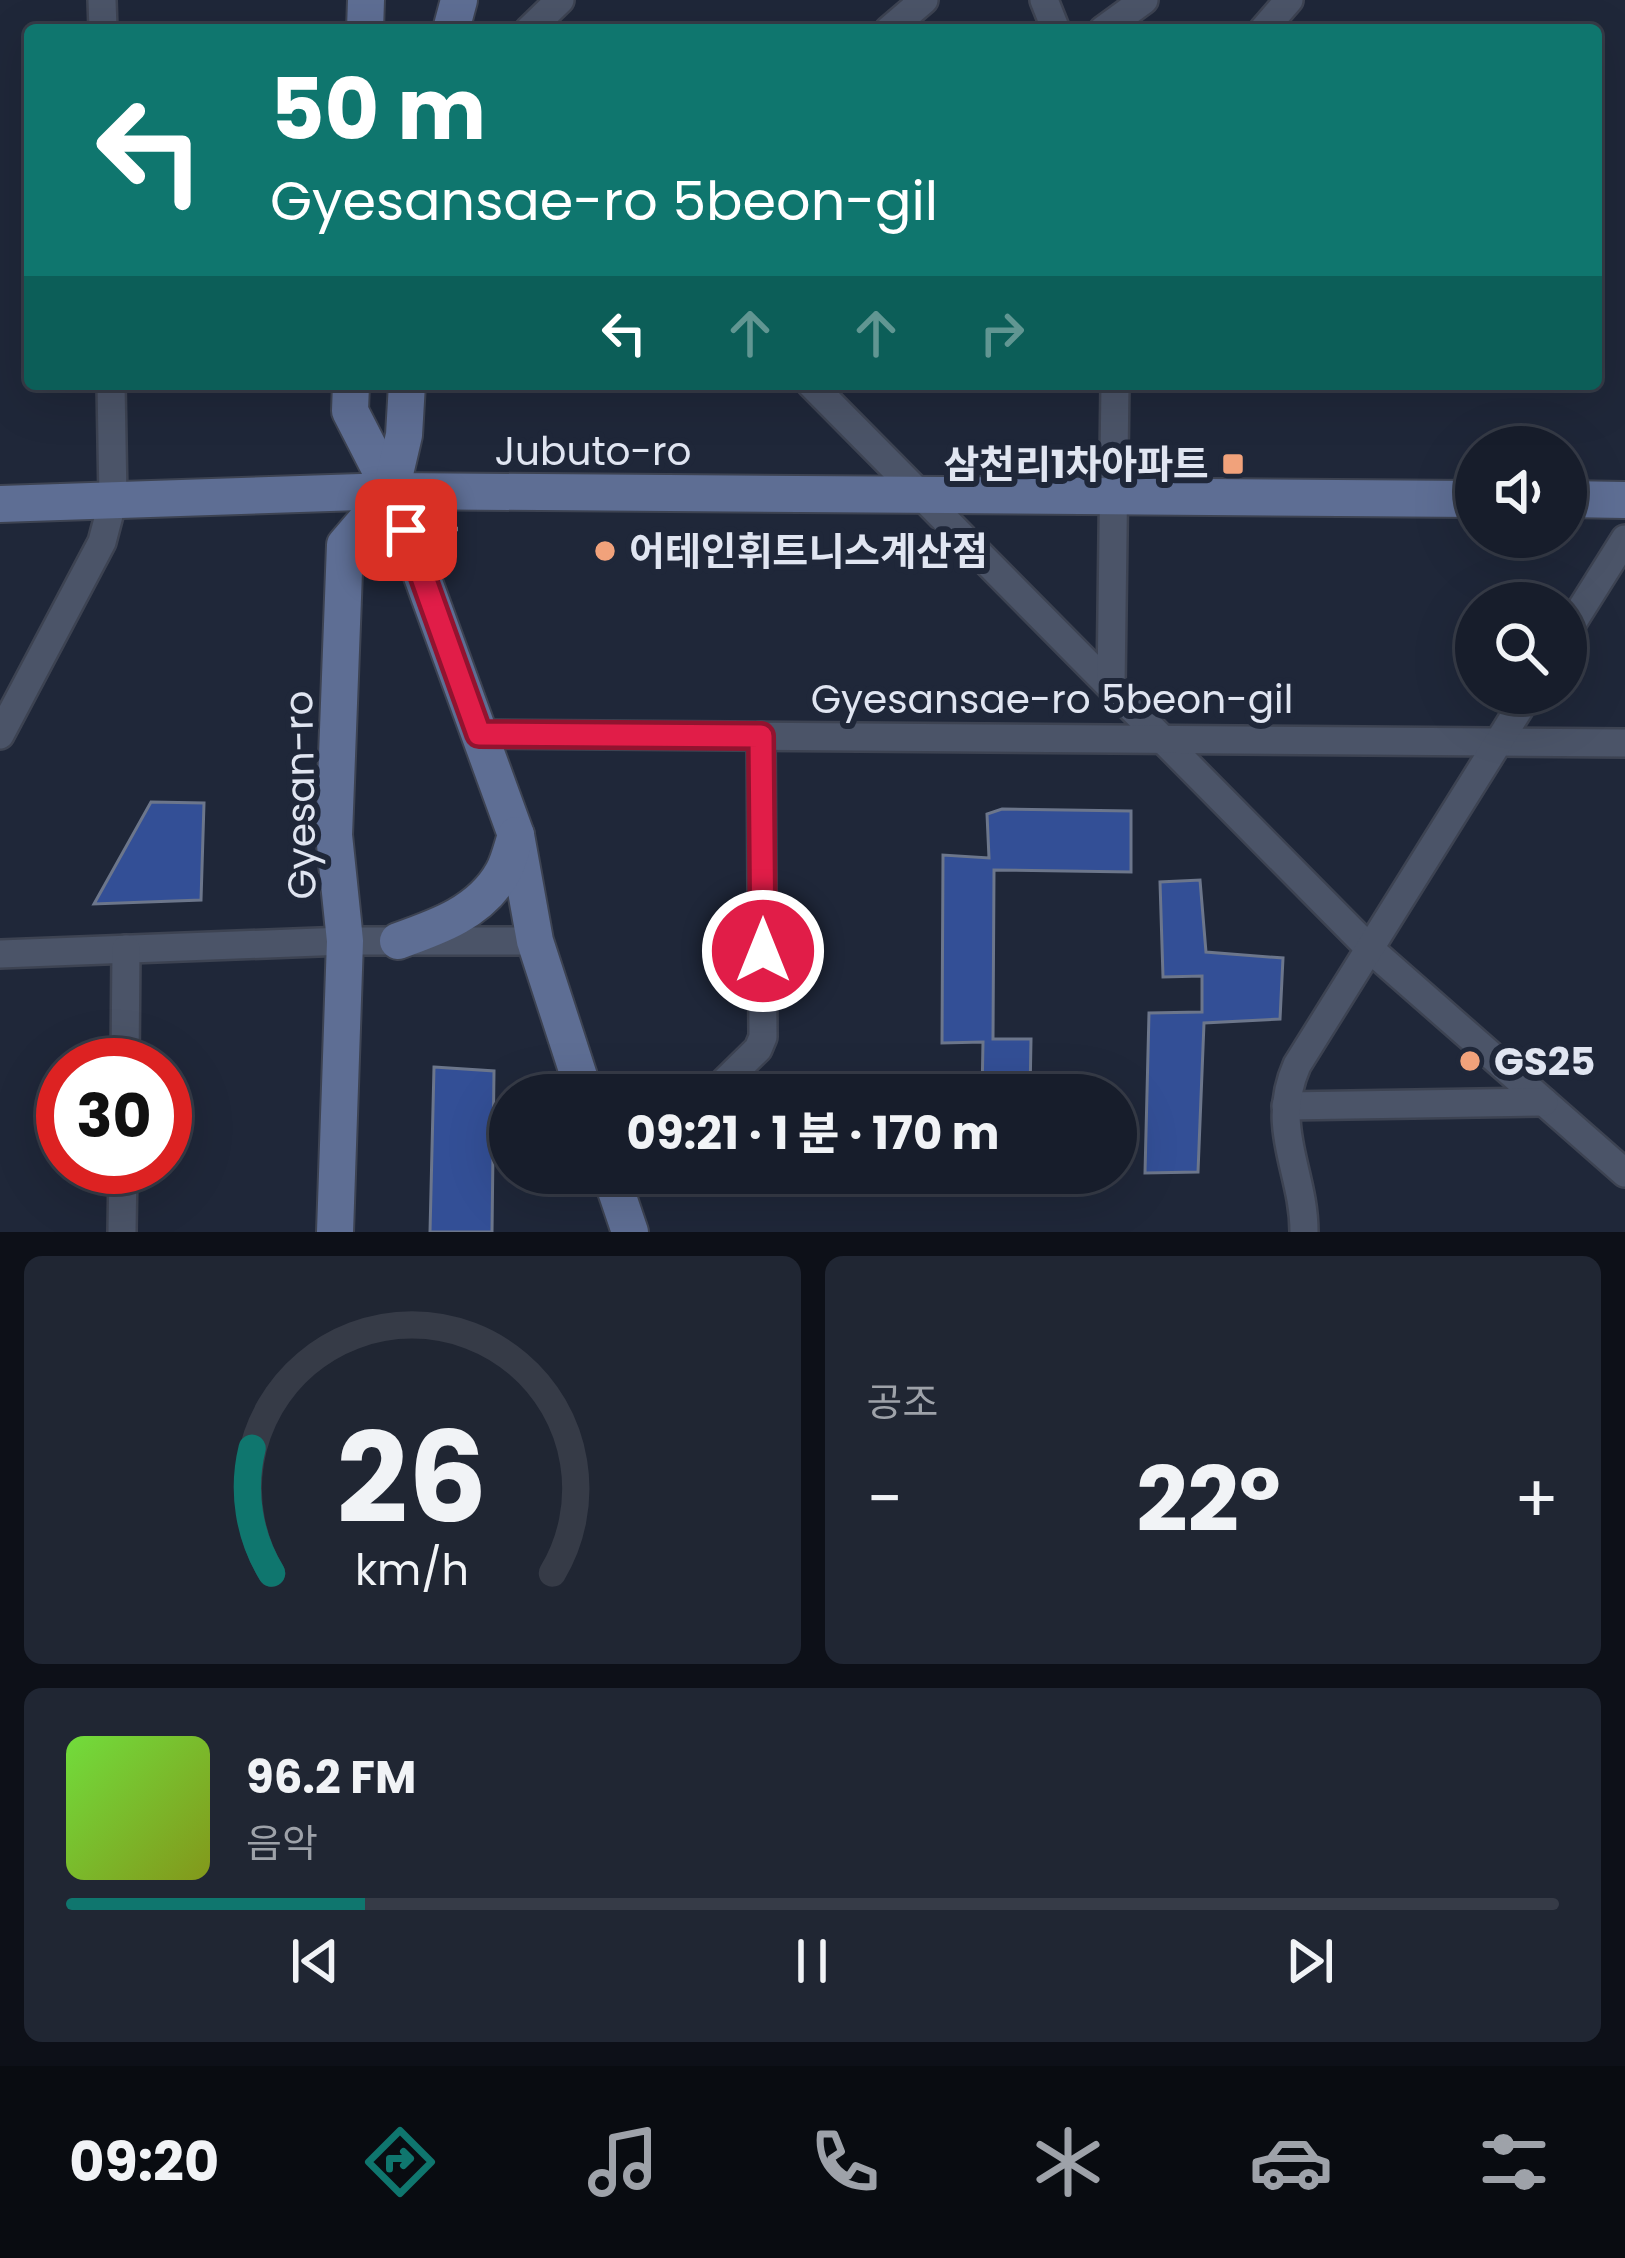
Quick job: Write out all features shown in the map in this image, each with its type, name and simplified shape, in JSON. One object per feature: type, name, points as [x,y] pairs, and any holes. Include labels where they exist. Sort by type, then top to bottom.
[{"type":"street","points":[[535,24],[560,0]]},
{"type":"street","points":[[897,24],[924,0]]},
{"type":"street","points":[[1111,24],[1144,0]]},
{"type":"street","points":[[1268,24],[1289,0]]},
{"type":"street","points":[[0,735],[102,542],[113,500],[111,390]]},
{"type":"street","points":[[351,390],[350,411],[392,491],[516,835],[535,941],[578,1074]]},
{"type":"street","points":[[392,491],[404,435],[407,390]]},
{"type":"street","points":[[817,390],[1370,949],[1625,1173]]},
{"type":"street","points":[[1111,687],[1115,390]]},
{"type":"street","name":"Jubuto-ro","points":[[0,504],[392,491],[1455,499]]},
{"type":"street","name":"Gyesan-ro","points":[[335,1232],[345,941],[334,835],[345,545],[392,491]]},
{"type":"street","points":[[1587,499],[1625,500]]},
{"type":"street","points":[[1587,600],[1625,539]]},
{"type":"street","points":[[1304,1232],[1286,1139],[1288,1085],[1515,714]]},
{"type":"street","name":"Gyesansae-ro 5beon-gil","points":[[479,734],[1625,743]]},
{"type":"street","points":[[732,1074],[758,1049],[763,1037],[761,736]]},
{"type":"street","points":[[398,941],[447,924],[476,904],[502,874],[516,835]]},
{"type":"street","points":[[0,954],[345,941],[535,941]]},
{"type":"street","points":[[124,1038],[126,950]]},
{"type":"street","points":[[1286,1106],[1544,1102]]},
{"type":"street","points":[[122,1232],[123,1194]]},
{"type":"street","points":[[622,1194],[630,1232]]},
{"type":"building","points":[[151,802],[204,803],[201,900],[94,904]]},
{"type":"building","points":[[1002,809],[1131,811],[1131,872],[994,870],[993,1039],[1031,1039],[1030,1074],[982,1074],[983,1042],[942,1043],[943,855],[989,858],[987,814]]},
{"type":"building","points":[[1200,880],[1206,952],[1283,958],[1280,1019],[1204,1023],[1198,1172],[1145,1173],[1149,1013],[1202,1012],[1202,976],[1163,977],[1160,882]]},
{"type":"building","points":[[434,1067],[494,1071],[489,1074],[492,1232],[430,1232]]},
{"type":"place","name":"삼천리1차아파트","points":[[1233,464]]},
{"type":"place","name":"어테인휘트니스계산점","points":[[605,551]]},
{"type":"place","name":"GS25","points":[[1470,1061]]},
{"type":"route","points":[[406,530],[479,734],[761,736],[763,951]]}]
